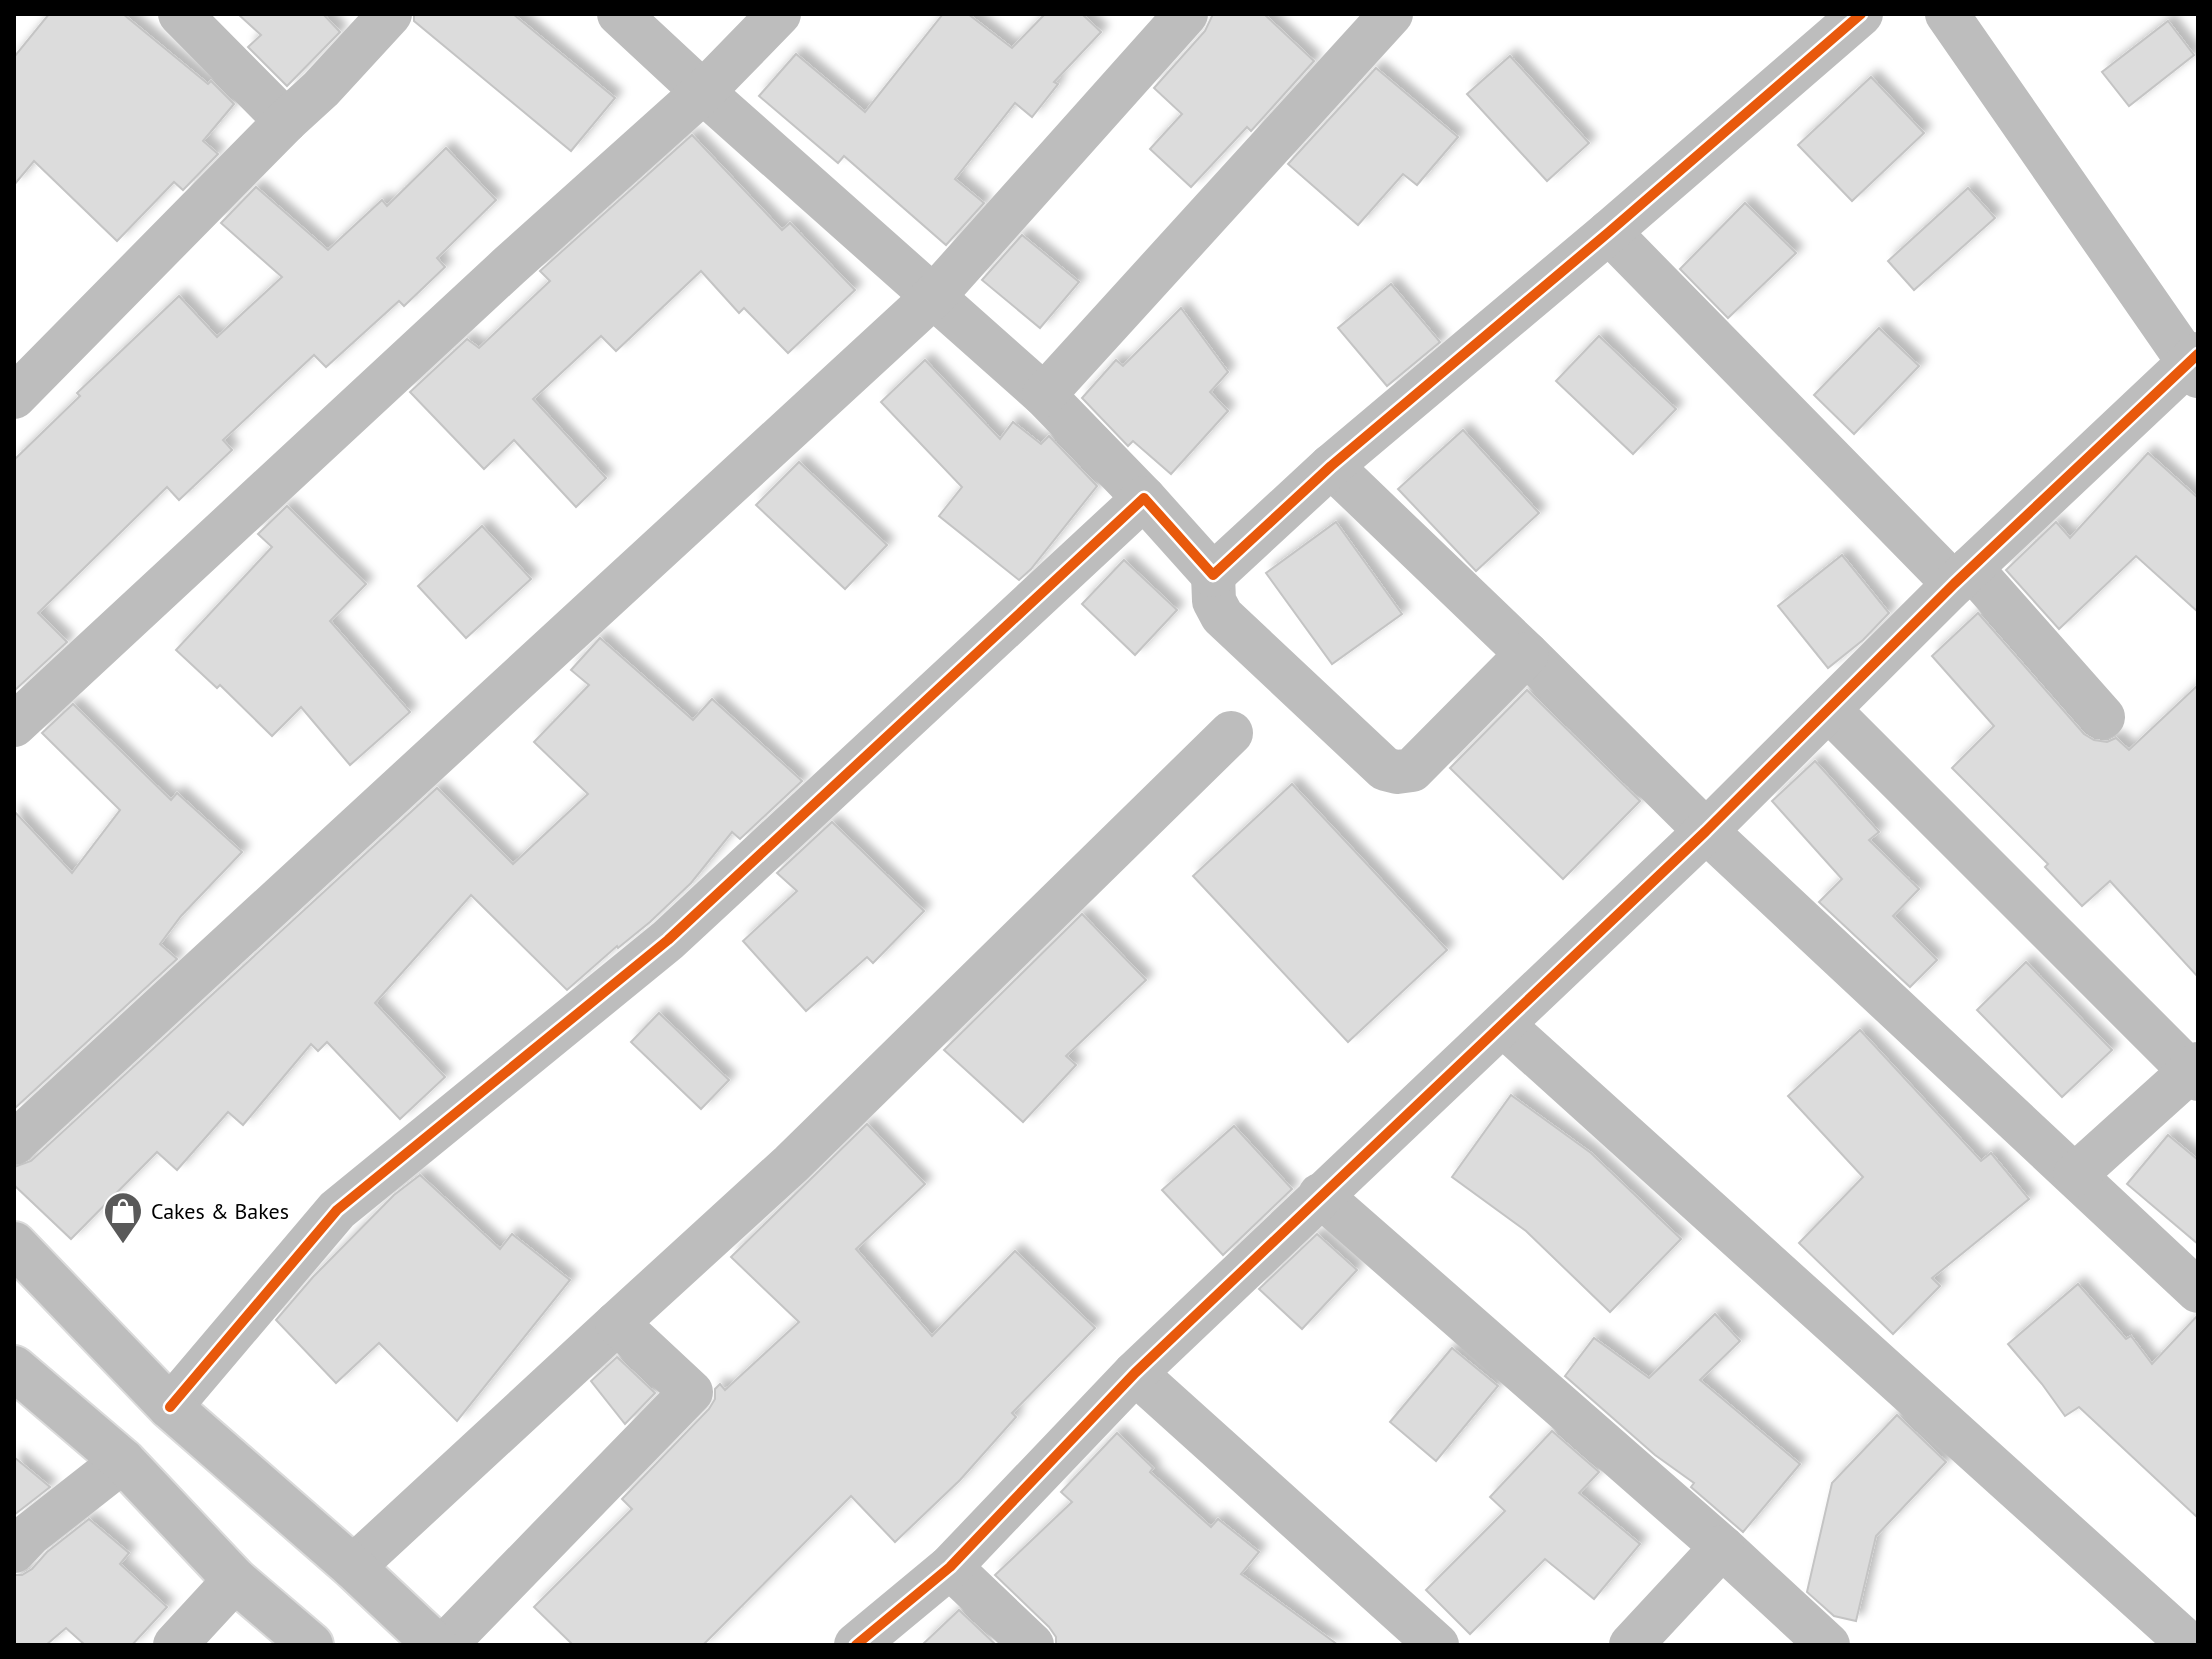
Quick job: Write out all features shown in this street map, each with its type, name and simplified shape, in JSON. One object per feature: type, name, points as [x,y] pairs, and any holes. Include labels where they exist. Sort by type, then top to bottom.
[{"type":"street","points":[[180,14],[286,121]]},
{"type":"street","points":[[14,397],[321,89],[390,14]]},
{"type":"street","points":[[619,14],[1044,395],[1144,498],[1213,575],[1214,601],[1222,616],[1385,769],[1397,772],[1412,770],[1527,654]]},
{"type":"street","points":[[14,725],[509,266],[703,92],[779,14]]},
{"type":"street","points":[[14,1143],[934,296],[1186,14]]},
{"type":"street","points":[[1044,395],[1391,14]]},
{"type":"street","points":[[1213,575],[1331,466],[1861,14]]},
{"type":"street","points":[[856,1645],[950,1567],[1135,1373],[1706,831],[1963,576],[2195,364],[1947,14]]},
{"type":"street","points":[[1609,232],[1963,576],[2103,717]]},
{"type":"street","points":[[1331,466],[1706,831],[2198,1291]]},
{"type":"street","points":[[170,1407],[337,1210],[668,940],[1144,498]]},
{"type":"street","points":[[1829,710],[2195,1072],[2075,1175]]},
{"type":"street","points":[[353,1567],[791,1164],[1231,733]]},
{"type":"street","points":[[1503,1025],[2190,1645]]},
{"type":"street","points":[[1320,1195],[1722,1547],[1828,1645]]},
{"type":"street","points":[[14,1244],[170,1407],[353,1567],[436,1645]]},
{"type":"street","points":[[445,1645],[691,1392],[617,1323]]},
{"type":"street","points":[[14,1368],[123,1461],[235,1580],[311,1645]]},
{"type":"street","points":[[1135,1373],[1437,1645]]},
{"type":"street","points":[[14,1551],[30,1534],[123,1461]]},
{"type":"street","points":[[1631,1645],[1722,1547]]},
{"type":"street","points":[[950,1567],[1032,1645]]},
{"type":"street","points":[[175,1645],[235,1580]]},
{"type":"building","points":[[49,14],[123,14],[208,84],[211,81],[234,104],[203,141],[218,154],[183,190],[174,182],[117,241],[34,161],[14,185],[14,57]]},
{"type":"building","points":[[238,14],[323,14],[340,32],[287,86],[248,47],[261,35]]},
{"type":"building","points":[[414,14],[513,14],[615,98],[571,151],[414,21]]},
{"type":"building","points":[[943,14],[968,14],[1012,48],[1045,14],[1082,14],[1101,32],[1054,82],[1058,84],[1032,117],[1015,103],[955,179],[984,203],[946,245],[844,156],[838,163],[759,96],[796,54],[865,112]]},
{"type":"building","points":[[1213,14],[1264,14],[1314,61],[1251,131],[1247,127],[1191,187],[1150,149],[1182,114],[1154,88],[1205,31]]},
{"type":"building","points":[[2168,21],[2194,55],[2129,106],[2102,72]]},
{"type":"building","points":[[1510,56],[1589,143],[1547,181],[1467,94]]},
{"type":"building","points":[[1376,68],[1458,137],[1417,185],[1403,174],[1358,225],[1288,164]]},
{"type":"building","points":[[1871,77],[1924,133],[1852,201],[1798,145]]},
{"type":"building","points":[[692,135],[782,230],[790,223],[855,290],[788,353],[744,308],[739,313],[701,271],[616,351],[601,336],[533,399],[606,478],[576,507],[514,440],[484,469],[410,392],[467,339],[479,348],[550,281],[540,271]]},
{"type":"building","points":[[446,148],[496,200],[437,258],[445,267],[404,306],[399,301],[326,367],[314,355],[223,440],[232,450],[179,500],[167,487],[38,613],[67,642],[14,691],[14,460],[80,396],[77,393],[179,296],[217,337],[282,277],[221,223],[256,187],[328,250],[382,200],[387,206]]},
{"type":"building","points":[[1968,188],[1995,218],[1914,290],[1888,261]]},
{"type":"building","points":[[1745,203],[1796,253],[1728,318],[1680,269]]},
{"type":"building","points":[[1022,235],[1079,282],[1040,328],[982,280]]},
{"type":"building","points":[[1391,284],[1440,342],[1387,386],[1338,328]]},
{"type":"building","points":[[1181,308],[1228,372],[1210,392],[1228,411],[1171,474],[1133,441],[1128,446],[1082,398],[1116,360],[1123,366]]},
{"type":"building","points":[[1879,328],[1919,366],[1854,434],[1814,395]]},
{"type":"building","points":[[1599,336],[1676,409],[1633,454],[1556,381]]},
{"type":"building","points":[[925,360],[1000,439],[1013,422],[1041,444],[1049,436],[1097,486],[1019,580],[939,516],[962,487],[881,402]]},
{"type":"building","points":[[1463,430],[1539,513],[1476,571],[1398,489]]},
{"type":"building","points":[[2148,453],[2198,498],[2198,612],[2136,556],[2059,629],[2006,570],[2056,522],[2070,538]]},
{"type":"building","points":[[799,462],[887,545],[845,589],[756,505]]},
{"type":"building","points":[[287,506],[366,584],[330,621],[410,712],[350,765],[301,707],[272,736],[220,685],[217,688],[176,650],[272,547],[258,534]]},
{"type":"building","points":[[1336,522],[1402,614],[1332,664],[1266,573]]},
{"type":"building","points":[[482,526],[531,579],[466,638],[418,586]]},
{"type":"building","points":[[1842,555],[1889,613],[1863,640],[1828,668],[1778,606]]},
{"type":"building","points":[[1124,560],[1177,610],[1135,655],[1082,604]]},
{"type":"building","points":[[1978,613],[2084,734],[2094,740],[2107,742],[2116,738],[2129,750],[2198,685],[2198,977],[2110,881],[2082,906],[2045,867],[2048,864],[1952,768],[1994,726],[1932,656]]},
{"type":"building","points":[[600,638],[693,720],[712,699],[802,781],[740,839],[732,832],[691,883],[650,922],[567,990],[471,895],[375,1003],[445,1077],[400,1119],[327,1042],[318,1051],[311,1044],[243,1125],[228,1112],[177,1170],[157,1152],[71,1239],[14,1185],[14,1167],[31,1161],[437,788],[513,864],[588,794],[534,742],[589,685],[571,670]]},
{"type":"building","points":[[1527,690],[1640,801],[1563,879],[1450,768]]},
{"type":"building","points":[[73,704],[171,800],[177,793],[242,852],[181,916],[160,944],[177,959],[14,1109],[14,811],[72,873],[120,810],[42,733]]},
{"type":"building","points":[[1815,761],[1879,832],[1869,840],[1919,889],[1893,916],[1937,960],[1910,987],[1819,902],[1842,879],[1772,801]]},
{"type":"building","points":[[1292,784],[1447,950],[1348,1042],[1193,876]]},
{"type":"building","points":[[832,822],[924,911],[873,963],[867,957],[806,1011],[743,941],[797,891],[777,873]]},
{"type":"building","points":[[1082,914],[1146,980],[1066,1056],[1076,1065],[1023,1122],[944,1050]]},
{"type":"building","points":[[2026,962],[2112,1050],[2062,1097],[1977,1010]]},
{"type":"building","points":[[659,1013],[729,1080],[701,1109],[631,1042]]},
{"type":"building","points":[[1860,1030],[1981,1161],[1991,1153],[2029,1199],[1932,1278],[1940,1286],[1893,1334],[1799,1243],[1863,1177],[1788,1096]]},
{"type":"building","points":[[1511,1095],[1591,1153],[1681,1239],[1610,1312],[1526,1231],[1452,1177]]},
{"type":"building","points":[[867,1124],[925,1184],[856,1249],[932,1336],[1015,1251],[1095,1328],[1012,1413],[1016,1417],[960,1480],[895,1542],[851,1496],[703,1645],[573,1645],[534,1607],[632,1509],[622,1499],[709,1409],[715,1399],[715,1389],[720,1384],[725,1390],[799,1322],[731,1257]]},
{"type":"building","points":[[1234,1126],[1292,1189],[1223,1255],[1162,1190]]},
{"type":"building","points":[[2168,1135],[2198,1160],[2198,1244],[2127,1184]]},
{"type":"building","points":[[420,1175],[500,1249],[512,1234],[570,1280],[457,1421],[379,1343],[336,1383],[276,1320],[313,1277],[394,1195]]},
{"type":"building","points":[[1317,1234],[1357,1270],[1302,1329],[1259,1289]]},
{"type":"building","points":[[2078,1284],[2126,1339],[2131,1336],[2152,1364],[2198,1315],[2198,1518],[2079,1407],[2065,1416],[2008,1344]]},
{"type":"building","points":[[1715,1314],[1740,1341],[1700,1380],[1800,1464],[1743,1532],[1691,1487],[1694,1483],[1655,1455],[1565,1376],[1594,1338],[1649,1378]]},
{"type":"building","points":[[1452,1348],[1498,1386],[1436,1461],[1390,1422]]},
{"type":"building","points":[[617,1357],[655,1393],[625,1424],[591,1381]]},
{"type":"building","points":[[1897,1415],[1946,1462],[1876,1536],[1856,1621],[1834,1616],[1807,1592],[1832,1483]]},
{"type":"building","points":[[1552,1431],[1599,1472],[1579,1493],[1640,1544],[1594,1599],[1545,1559],[1470,1634],[1426,1590],[1505,1511],[1490,1497]]},
{"type":"building","points":[[1117,1433],[1153,1468],[1150,1472],[1211,1527],[1218,1519],[1259,1552],[1241,1574],[1338,1645],[1056,1645],[1056,1637],[1049,1627],[995,1575],[1072,1502],[1061,1492]]},
{"type":"building","points":[[14,1457],[50,1487],[14,1515]]},
{"type":"building","points":[[89,1519],[129,1553],[120,1564],[167,1607],[132,1645],[85,1645],[66,1628],[46,1645],[14,1645],[14,1575],[22,1575],[32,1569],[47,1552]]},
{"type":"building","points":[[959,1610],[996,1645],[922,1645]]},
{"type":"cycle path","points":[[170,1407],[337,1210],[668,940],[1144,498],[1213,575],[1331,466],[1861,14]]},
{"type":"cycle path","points":[[856,1645],[950,1567],[1135,1373],[1706,831],[1954,584],[2198,354]]},
{"type":"place","name":"Cakes & Bakes","points":[[123,1245]]}]
